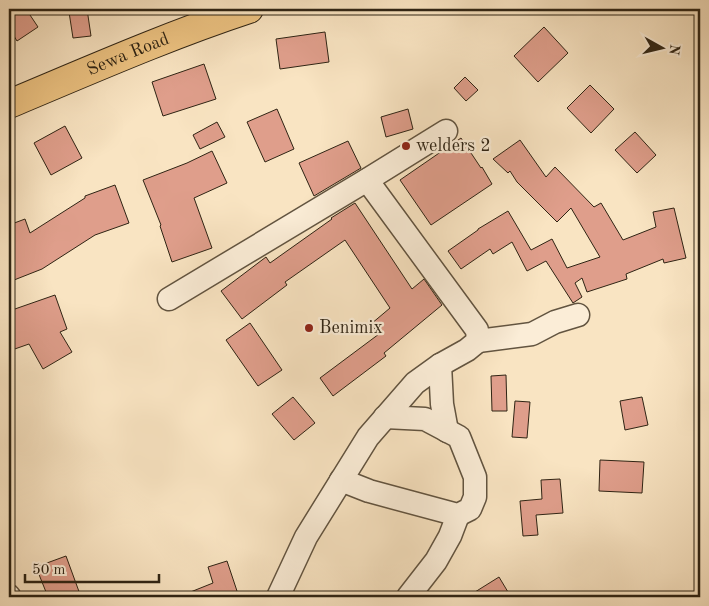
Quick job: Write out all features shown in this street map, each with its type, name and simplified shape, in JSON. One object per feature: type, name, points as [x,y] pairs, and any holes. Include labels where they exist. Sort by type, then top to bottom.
[{"type":"main road","name":"Sewa Road","points":[[9,104],[151,44],[249,9]]},
{"type":"street","points":[[169,299],[446,131]]},
{"type":"street","points":[[367,180],[476,330],[478,342]]},
{"type":"street","points":[[278,597],[306,537],[368,437],[415,383],[478,342],[532,334],[554,322],[578,315]]},
{"type":"street","points":[[440,365],[442,404],[447,431]]},
{"type":"street","points":[[341,480],[368,491],[458,515],[470,509],[475,498],[475,476],[458,437],[425,419],[385,417]]},
{"type":"street","points":[[408,597],[436,561],[450,536],[458,515]]},
{"type":"building","points":[[14,9],[26,9],[38,27],[17,41],[9,28],[9,12]]},
{"type":"building","points":[[87,9],[91,36],[73,38],[69,12]]},
{"type":"building","points":[[544,27],[568,53],[538,82],[514,56]]},
{"type":"building","points":[[325,32],[329,62],[280,69],[276,39]]},
{"type":"building","points":[[204,64],[216,99],[163,116],[152,82]]},
{"type":"building","points":[[465,77],[478,90],[466,101],[454,88]]},
{"type":"building","points":[[590,85],[614,109],[591,133],[567,108]]},
{"type":"building","points":[[277,109],[294,149],[265,162],[247,122]]},
{"type":"building","points":[[408,109],[413,129],[386,137],[381,117]]},
{"type":"building","points":[[217,122],[225,137],[200,149],[193,135]]},
{"type":"building","points":[[65,126],[82,158],[51,175],[34,143]]},
{"type":"building","points":[[635,132],[656,155],[637,173],[615,150]]},
{"type":"building","points":[[461,138],[492,184],[431,225],[400,180]]},
{"type":"building","points":[[520,140],[546,177],[555,167],[594,207],[601,203],[623,240],[656,227],[653,212],[674,208],[686,258],[664,263],[663,259],[626,274],[627,279],[587,292],[582,278],[575,283],[582,297],[573,303],[546,261],[527,271],[512,242],[493,254],[490,249],[461,269],[448,251],[478,229],[508,211],[531,250],[552,239],[567,268],[600,257],[571,208],[557,222],[517,182],[510,171],[508,173],[493,159]]},
{"type":"building","points":[[348,141],[361,168],[314,196],[299,163]]},
{"type":"building","points":[[212,151],[227,183],[194,198],[212,248],[172,262],[161,225],[143,180]]},
{"type":"building","points":[[115,185],[129,223],[95,235],[42,269],[9,282],[9,225],[25,219],[30,233],[85,198],[85,196]]},
{"type":"building","points":[[355,203],[412,289],[424,279],[442,305],[384,353],[386,356],[333,396],[320,378],[379,334],[371,324],[390,308],[345,240],[285,282],[287,285],[242,319],[221,291],[266,257],[270,263],[331,218]]},
{"type":"building","points":[[55,295],[67,329],[60,332],[72,352],[43,369],[29,344],[9,351],[9,317],[14,316],[12,310]]},
{"type":"building","points":[[250,323],[282,370],[258,386],[226,340]]},
{"type":"building","points":[[506,375],[507,411],[492,411],[491,376]]},
{"type":"building","points":[[293,397],[315,423],[294,440],[272,414]]},
{"type":"building","points":[[642,397],[648,425],[625,430],[620,401]]},
{"type":"building","points":[[515,401],[530,402],[527,438],[512,437]]},
{"type":"building","points":[[600,460],[644,462],[642,493],[599,491]]},
{"type":"building","points":[[560,479],[563,513],[536,515],[538,535],[523,536],[520,501],[542,499],[541,480]]},
{"type":"building","points":[[66,556],[81,597],[48,597],[36,567]]},
{"type":"building","points":[[227,561],[239,597],[178,597],[213,583],[208,567]]},
{"type":"building","points":[[499,577],[511,597],[467,597]]},
{"type":"place","name":"welders 2","points":[[406,146]]},
{"type":"place","name":"Benimix","points":[[309,328]]}]
